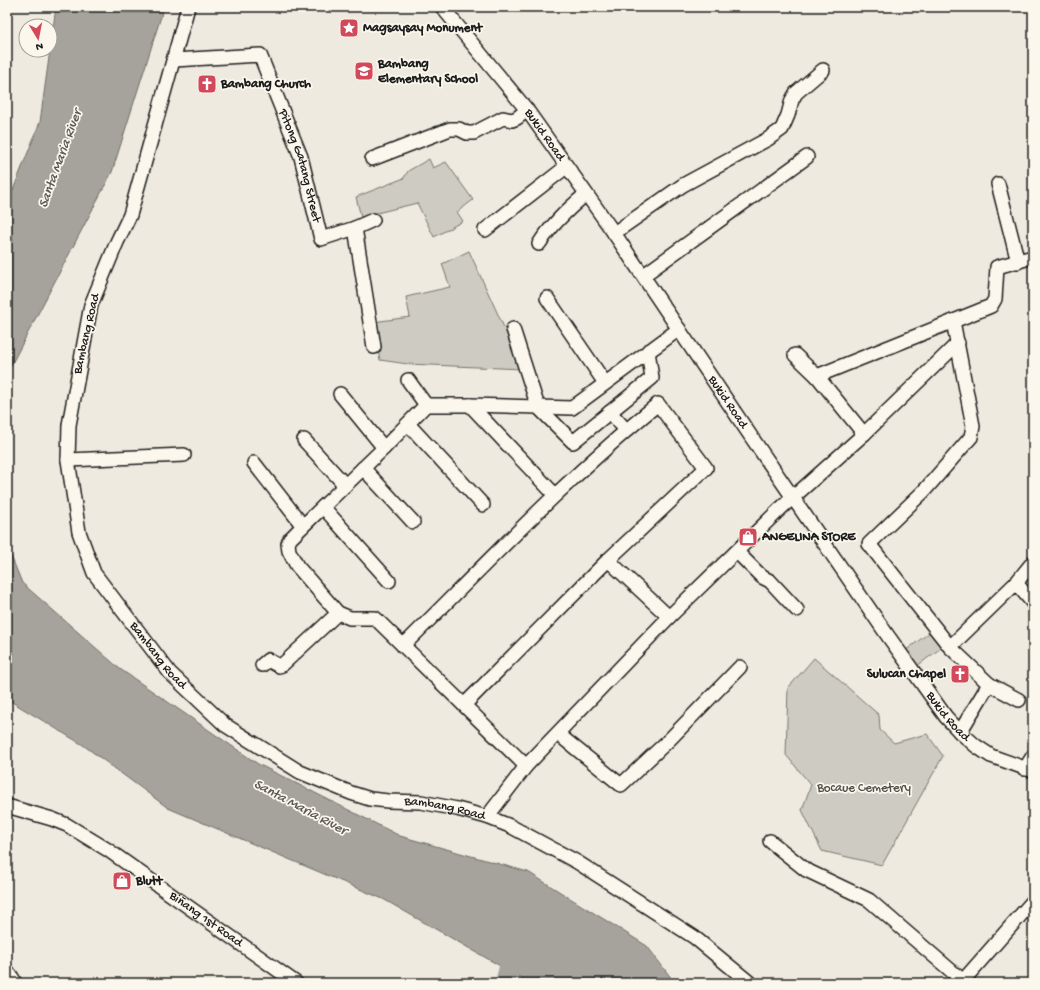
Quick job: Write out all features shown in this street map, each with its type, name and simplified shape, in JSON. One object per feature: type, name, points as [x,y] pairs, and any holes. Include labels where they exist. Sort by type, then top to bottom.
[{"type":"highway","points":[[7,978],[10,983]]},
{"type":"street","name":"Bambang Road","points":[[188,7],[130,215],[116,242],[92,305],[69,425],[68,460],[79,532],[94,573],[170,673],[225,725],[300,772],[351,793],[370,799],[388,802],[421,802],[487,817],[522,833],[577,862],[694,937],[750,983]]},
{"type":"street","name":"Bukid Road","points":[[442,7],[564,169],[580,199],[614,233],[644,275],[671,335],[752,438],[792,498],[946,717],[976,746],[991,756],[1029,770]]},
{"type":"street","name":"Pitong Gatang Street","points":[[174,60],[260,55],[301,157],[321,239],[355,228],[373,220]]},
{"type":"street","points":[[614,233],[683,184],[768,139],[782,129],[796,93],[823,70]]},
{"type":"street","points":[[372,159],[450,129],[459,129],[467,133],[474,133],[503,118],[512,120],[522,114]]},
{"type":"street","points":[[644,275],[807,157]]},
{"type":"street","points":[[485,230],[564,169]]},
{"type":"street","points":[[998,184],[1018,262]]},
{"type":"street","points":[[539,244],[550,226],[580,199]]},
{"type":"street","points":[[355,228],[374,347]]},
{"type":"street","points":[[817,376],[991,306],[994,299],[997,268],[1033,257]]},
{"type":"street","points":[[547,298],[605,383]]},
{"type":"street","points":[[953,321],[972,426],[971,437],[924,491],[869,544],[950,647],[989,684],[1019,700]]},
{"type":"street","points":[[513,329],[538,407],[573,442],[652,378],[648,351]]},
{"type":"street","points":[[526,766],[375,618],[350,618],[338,613],[297,566],[289,551],[288,544],[290,539],[426,405],[572,408],[671,335]]},
{"type":"street","points":[[487,817],[526,766],[670,617],[780,509],[864,434],[958,343]]},
{"type":"street","points":[[795,355],[817,376],[864,434]]},
{"type":"street","points":[[408,380],[426,405]]},
{"type":"street","points":[[340,394],[384,448]]},
{"type":"street","points":[[403,646],[556,495],[626,430],[658,404],[706,468],[608,560],[464,705]]},
{"type":"street","points":[[470,405],[556,495]]},
{"type":"street","points":[[610,412],[626,430]]},
{"type":"street","points":[[408,424],[484,505]]},
{"type":"street","points":[[304,440],[345,485]]},
{"type":"street","points":[[68,460],[184,455]]},
{"type":"street","points":[[254,463],[303,526]]},
{"type":"street","points":[[363,468],[413,522]]},
{"type":"street","points":[[323,507],[389,581]]},
{"type":"street","points":[[736,552],[762,578],[770,581],[797,610]]},
{"type":"street","points":[[608,560],[670,617]]},
{"type":"street","points":[[950,647],[1016,583],[1033,562]]},
{"type":"street","points":[[1016,583],[1033,603]]},
{"type":"street","points":[[262,665],[268,660],[279,666],[282,665],[338,613]]},
{"type":"street","points":[[558,734],[621,785],[670,739],[740,667]]},
{"type":"street","points":[[960,732],[989,684]]},
{"type":"street","points":[[1029,770],[1033,756]]},
{"type":"street","name":"Biñang 1st Road","points":[[7,806],[67,825],[108,850],[296,983]]},
{"type":"street","points":[[770,841],[806,870],[869,900],[962,982],[1033,901]]},
{"type":"green space","points":[[429,159],[433,168],[446,162],[473,200],[457,212],[463,221],[434,237],[417,203],[361,217],[356,197],[404,178],[408,171]]},
{"type":"green space","points":[[469,251],[523,369],[408,364],[380,360],[373,322],[410,317],[406,297],[450,287],[442,264]]},
{"type":"green space","points":[[934,629],[945,645],[917,666],[905,651]]},
{"type":"green space","name":"Bocaue Cemetery","points":[[814,658],[879,715],[880,730],[894,743],[927,734],[943,756],[882,865],[822,851],[802,810],[811,785],[786,755],[788,688]]},
{"type":"water","name":"Santa Maria River","points":[[56,7],[164,7],[112,172],[7,373],[7,205],[40,122],[49,58],[58,58],[58,18],[54,18]]},
{"type":"water","name":"Santa Maria River","points":[[7,546],[22,583],[120,669],[258,764],[400,836],[528,872],[647,946],[675,983],[526,983],[523,979],[383,899],[168,808],[83,745],[7,699]]},
{"type":"waterway","points":[[505,983],[515,944]]},
{"type":"place","name":"Magsaysay Monument","points":[[349,28]]},
{"type":"place","name":"Bambang Elementary School","points":[[364,71]]},
{"type":"place","name":"Bambang Church","points":[[207,84]]},
{"type":"place","name":"ANGELINA STORE","points":[[748,537]]},
{"type":"place","name":"Sulucan Chapel","points":[[960,674]]},
{"type":"place","name":"Blutt","points":[[122,881]]}]
